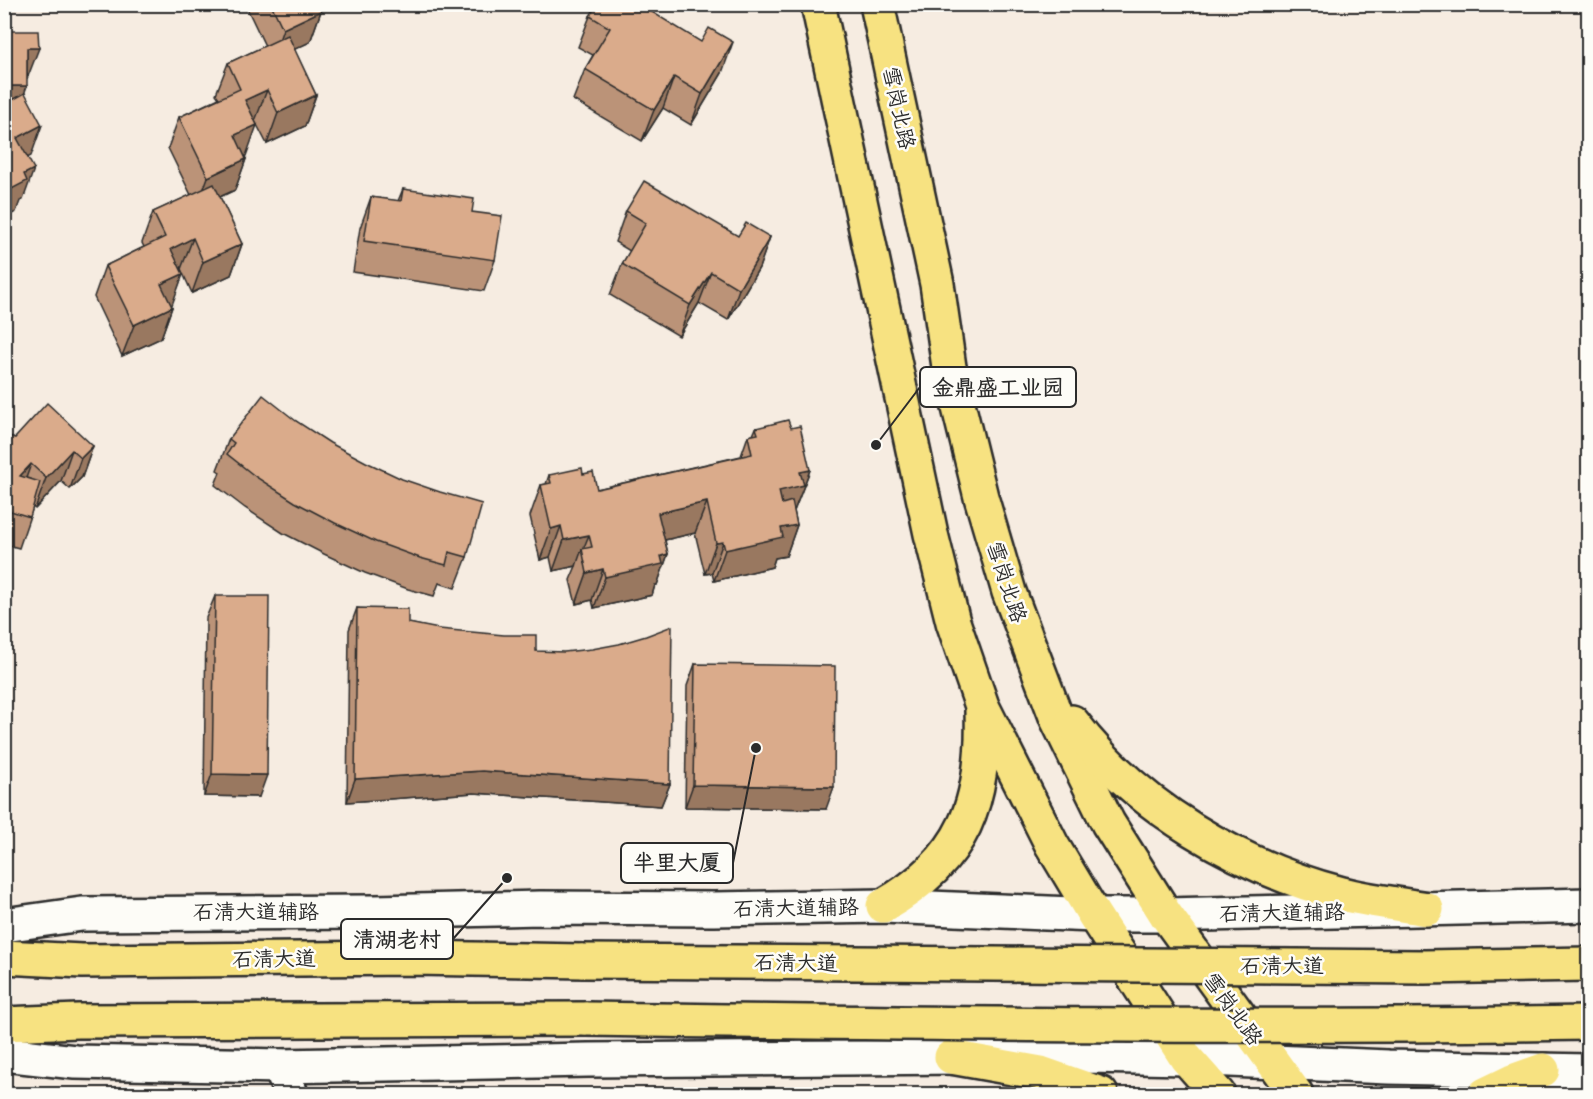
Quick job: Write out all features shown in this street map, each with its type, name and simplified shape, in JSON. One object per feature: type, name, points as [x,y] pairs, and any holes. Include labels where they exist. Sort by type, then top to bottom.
[{"type":"main road","points":[[818,4],[931,534],[953,622],[982,706],[1052,845],[1094,915],[1186,1058],[1218,1095]]},
{"type":"main road","name":"雪岗北路","points":[[877,4],[937,284],[950,367],[978,486],[1009,592],[1057,719],[1108,823],[1166,915],[1296,1095]]},
{"type":"main road","points":[[1044,685],[1084,739],[1132,787],[1197,832],[1237,855],[1287,877],[1343,894],[1427,909]]},
{"type":"main road","points":[[883,906],[906,893],[927,876],[964,830],[973,805],[980,772],[983,741],[982,706]]},
{"type":"main road","name":"石清大道辅路","points":[[4,925],[82,914],[540,908],[714,909],[883,906],[1094,915],[1166,915],[1588,905]]},
{"type":"main road","name":"石清大道","points":[[4,957],[82,961],[413,958],[1413,967],[1588,964]]},
{"type":"main road","points":[[4,1024],[90,1021],[587,1019],[945,1024],[1588,1023]]},
{"type":"main road","points":[[4,1054],[285,1080],[576,1060],[1089,1056],[1388,1067],[1588,1071]]},
{"type":"main road","points":[[951,1057],[1041,1073],[1101,1095]]},
{"type":"main road","points":[[1485,1095],[1512,1081],[1543,1070]]},
{"type":"building","points":[[271,4],[318,4],[321,11],[283,29]]},
{"type":"building","points":[[597,4],[639,4],[701,42],[709,28],[733,42],[702,94],[674,77],[654,110],[585,69],[610,28],[590,16]]},
{"type":"building","points":[[4,31],[38,31],[39,48],[27,48],[27,86],[6,86],[7,103],[25,93],[42,125],[17,138],[34,169],[24,174],[27,181],[4,193]]},
{"type":"building","points":[[288,35],[316,95],[278,113],[267,90],[245,100],[257,125],[235,135],[246,159],[208,177],[179,117],[240,89],[228,63]]},
{"type":"building","points":[[644,181],[738,236],[746,223],[770,237],[739,289],[711,272],[690,305],[622,264],[646,223],[626,211]]},
{"type":"building","points":[[214,184],[242,244],[203,262],[193,238],[171,249],[183,274],[161,284],[172,307],[134,325],[105,266],[165,237],[153,212]]},
{"type":"building","points":[[403,189],[474,199],[472,212],[502,216],[495,260],[364,241],[371,197],[401,201]]},
{"type":"building","points":[[263,395],[296,421],[366,462],[402,479],[482,504],[467,557],[449,552],[446,565],[376,542],[295,502],[256,477],[227,454],[234,443],[229,439]]},
{"type":"building","points":[[47,403],[93,446],[81,458],[72,450],[46,478],[31,464],[20,476],[40,482],[30,517],[4,509],[4,434],[15,438]]},
{"type":"building","points":[[788,420],[791,428],[800,426],[810,470],[800,472],[804,485],[779,491],[782,504],[792,501],[797,525],[781,528],[783,537],[725,550],[723,542],[716,543],[707,502],[658,513],[668,554],[661,556],[663,564],[605,577],[603,569],[587,573],[582,549],[592,547],[589,535],[564,540],[561,526],[551,529],[541,485],[551,483],[549,475],[582,468],[583,474],[593,472],[597,489],[752,454],[748,436],[758,434],[756,428]]},
{"type":"building","points":[[215,596],[269,596],[267,775],[212,774]]},
{"type":"building","points":[[357,608],[408,609],[408,623],[439,629],[504,635],[536,635],[536,651],[564,652],[592,649],[619,644],[672,626],[670,784],[482,771],[355,779]]},
{"type":"building","points":[[695,664],[835,666],[834,787],[693,785]]},
{"type":"place","name":"金鼎盛工业园","points":[[876,445]]},
{"type":"place","name":"半里大厦","points":[[756,748]]},
{"type":"place","name":"清湖老村","points":[[507,878]]}]
